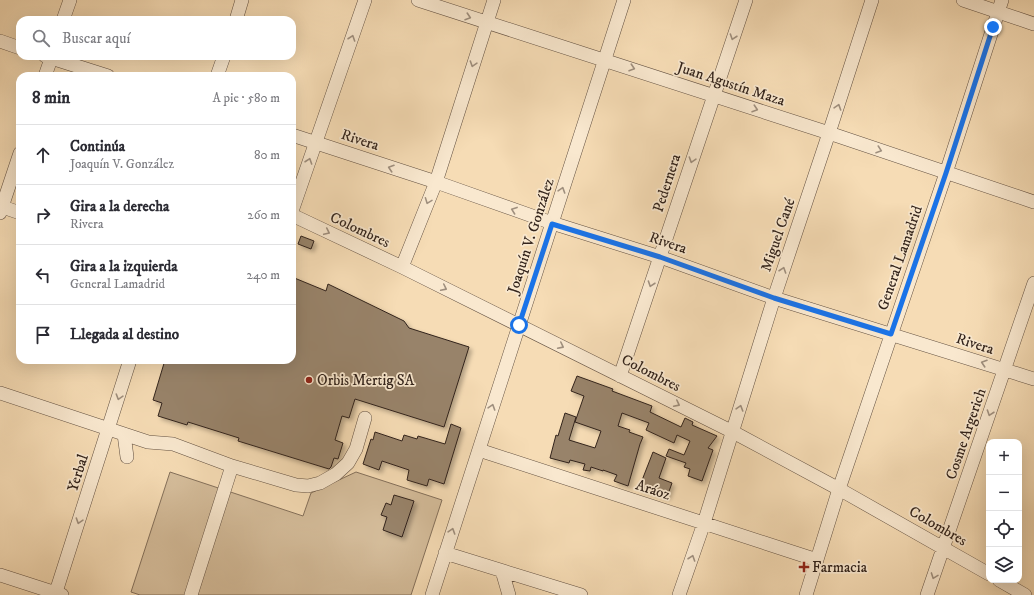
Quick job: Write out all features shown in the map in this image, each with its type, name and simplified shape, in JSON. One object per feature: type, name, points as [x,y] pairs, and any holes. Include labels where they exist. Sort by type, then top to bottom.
[{"type":"street","points":[[64,16],[70,0]]},
{"type":"street","points":[[237,16],[242,0]]},
{"type":"street","points":[[296,200],[365,0]]},
{"type":"street","name":"Juan Agustín Maza","points":[[418,0],[830,133],[1034,202]]},
{"type":"street","points":[[402,267],[436,182],[494,0]]},
{"type":"street","name":"Joaquín V. González","points":[[432,595],[624,0]]},
{"type":"street","name":"Pedernera","points":[[620,376],[746,0]]},
{"type":"street","name":"Miguel Cané","points":[[679,595],[704,523],[774,298],[830,133],[872,0]]},
{"type":"street","points":[[963,0],[1000,6],[1034,24]]},
{"type":"street","name":"General Lamadrid","points":[[806,595],[839,489],[946,173],[1000,6]]},
{"type":"street","points":[[0,42],[16,47]]},
{"type":"street","points":[[46,72],[49,60]]},
{"type":"street","points":[[59,60],[96,72]]},
{"type":"street","points":[[218,72],[223,60]]},
{"type":"street","name":"Rivera","points":[[296,136],[436,182],[552,224],[660,257],[774,298],[1034,379]]},
{"type":"street","points":[[16,165],[1,209],[16,212]]},
{"type":"street","name":"Colombres","points":[[296,217],[402,267],[733,432],[839,489],[986,572]]},
{"type":"street","name":"Cosme Argerich","points":[[927,595],[1034,283]]},
{"type":"street","name":"Yerbal","points":[[58,594],[129,364]]},
{"type":"street","points":[[0,393],[148,442],[173,444],[232,466],[296,485],[308,486],[320,483],[336,474],[348,463],[356,449],[365,418]]},
{"type":"street","points":[[124,434],[127,457]]},
{"type":"street","name":"Aráoz","points":[[478,450],[817,560]]},
{"type":"street","points":[[191,595],[232,466]]},
{"type":"street","points":[[445,553],[581,595]]},
{"type":"street","points":[[502,571],[509,595]]},
{"type":"street","points":[[0,575],[58,594]]},
{"type":"street","points":[[1004,583],[1025,595]]},
{"type":"shaded area","points":[[170,472],[303,516],[311,493],[356,472],[442,500],[411,595],[140,595],[131,592]]},
{"type":"building","points":[[301,236],[314,241],[311,249],[298,244]]},
{"type":"building","name":"Orbis Mertig SA","points":[[296,279],[326,291],[328,284],[404,321],[409,328],[469,347],[444,427],[355,399],[349,418],[342,416],[335,440],[343,443],[338,459],[334,458],[329,469],[238,441],[239,438],[188,422],[187,425],[158,416],[162,403],[153,400],[164,364],[296,364]]},
{"type":"building","points":[[577,376],[613,389],[612,391],[652,406],[650,412],[681,427],[685,418],[693,422],[692,425],[717,436],[708,448],[713,450],[702,481],[688,476],[690,469],[684,467],[686,463],[666,456],[669,449],[684,455],[690,441],[677,435],[674,443],[646,430],[649,423],[622,413],[618,426],[643,437],[628,486],[614,481],[617,475],[591,467],[590,471],[583,470],[585,464],[570,460],[569,463],[550,458],[556,435],[558,436],[565,413],[576,417],[569,440],[595,448],[601,431],[575,422],[584,396],[571,391]]},
{"type":"building","points":[[451,424],[461,428],[444,484],[429,479],[427,486],[407,480],[409,470],[382,461],[379,470],[363,464],[371,439],[373,440],[375,432],[402,441],[404,435],[417,439],[418,436],[445,444]]},
{"type":"building","points":[[653,452],[666,458],[659,478],[672,483],[667,497],[639,488]]},
{"type":"building","points":[[394,495],[414,501],[402,537],[383,530],[387,517],[381,515],[386,503],[391,505]]},
{"type":"place","name":"Orbis Mertig SA","points":[[309,380]]},
{"type":"place","name":"Farmacia","points":[[804,567]]},
{"type":"route","points":[[519,325],[552,224],[660,257],[774,298],[891,334],[946,173],[993,27]]}]
